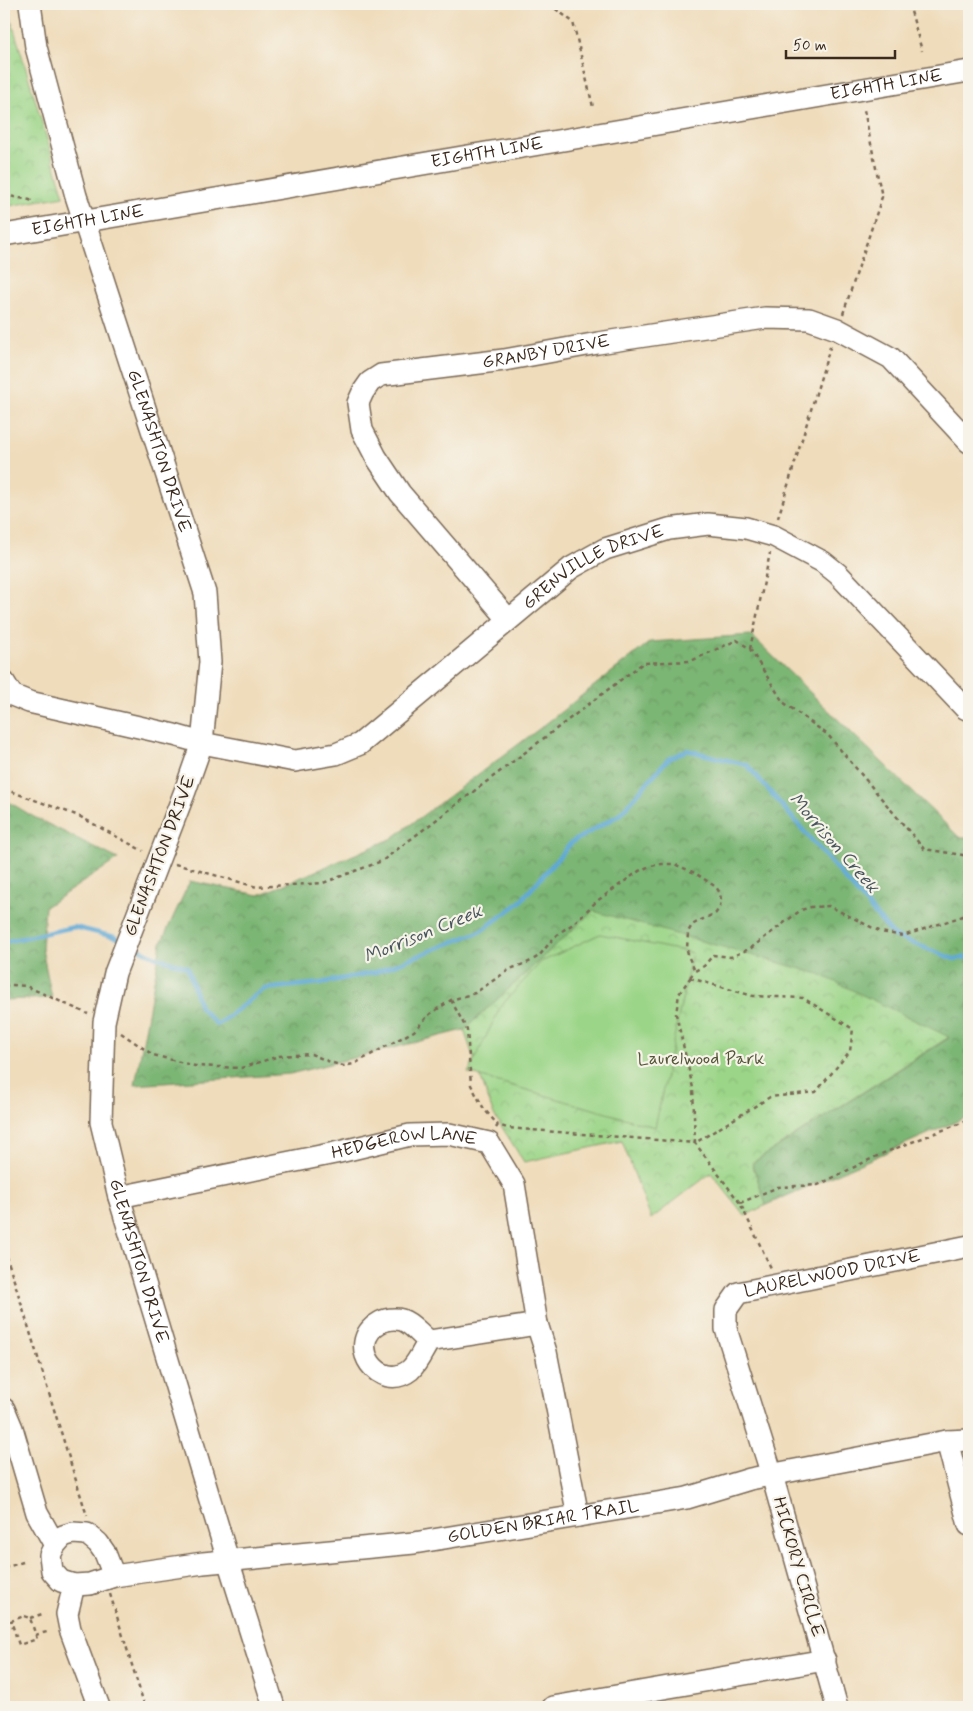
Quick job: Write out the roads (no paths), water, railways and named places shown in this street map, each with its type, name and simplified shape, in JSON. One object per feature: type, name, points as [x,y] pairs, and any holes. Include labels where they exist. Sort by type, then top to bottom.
[{"type":"street","name":"GLENASHTON DRIVE","points":[[30,4],[36,47],[84,222],[205,593],[210,662],[202,743],[115,973],[104,1022],[101,1122],[118,1197],[274,1707]]},
{"type":"street","name":"EIGHTH LINE","points":[[4,235],[969,71]]},
{"type":"street","name":"GRANBY DRIVE","points":[[508,619],[400,493],[376,458],[362,430],[358,403],[370,382],[381,374],[504,360],[598,343],[765,318],[810,319],[837,328],[891,358],[969,442]]},
{"type":"street","name":"GRENVILLE DRIVE","points":[[4,682],[12,695],[29,702],[202,743],[295,760],[336,754],[360,744],[571,568],[614,546],[669,529],[708,524],[746,528],[774,536],[823,562],[838,574],[969,710]]},
{"type":"street","name":"HEDGEROW LANE","points":[[118,1197],[335,1153],[410,1135],[449,1134],[489,1143],[514,1184],[537,1324],[546,1352],[578,1516]]},
{"type":"street","name":"LAURELWOOD DRIVE","points":[[772,1475],[726,1329],[726,1310],[738,1293],[969,1246]]},
{"type":"street","points":[[429,1341],[537,1324]]},
{"type":"street","points":[[4,1409],[12,1428],[37,1513],[55,1545]]},
{"type":"street","name":"GOLDEN BRIAR TRAIL","points":[[74,1585],[90,1584],[114,1576],[228,1560],[414,1543],[687,1498],[772,1475],[948,1441],[969,1440]]},
{"type":"street","points":[[948,1441],[969,1525]]},
{"type":"street","name":"HICKORY CIRCLE","points":[[772,1475],[837,1707]]},
{"type":"street","points":[[99,1707],[70,1629],[67,1614],[74,1585],[61,1581],[52,1571],[50,1555],[55,1545],[63,1536],[73,1532],[87,1534],[98,1543],[108,1560],[114,1576]]},
{"type":"street","name":"HICKORY CIRCLE","points":[[553,1707],[824,1660]]},
{"type":"waterway","name":"Morrison Creek","points":[[133,946],[154,956],[187,967],[200,1007],[217,1025],[264,989],[321,983],[376,972],[481,931],[519,903],[572,842],[619,815],[667,760],[687,750],[747,765],[894,936],[954,959],[969,957]]},
{"type":"waterway","name":"Morrison Creek","points":[[4,942],[74,927],[121,940]]},
{"type":"park label","name":"Laurelwood Park","points":[[701,1059]]}]
